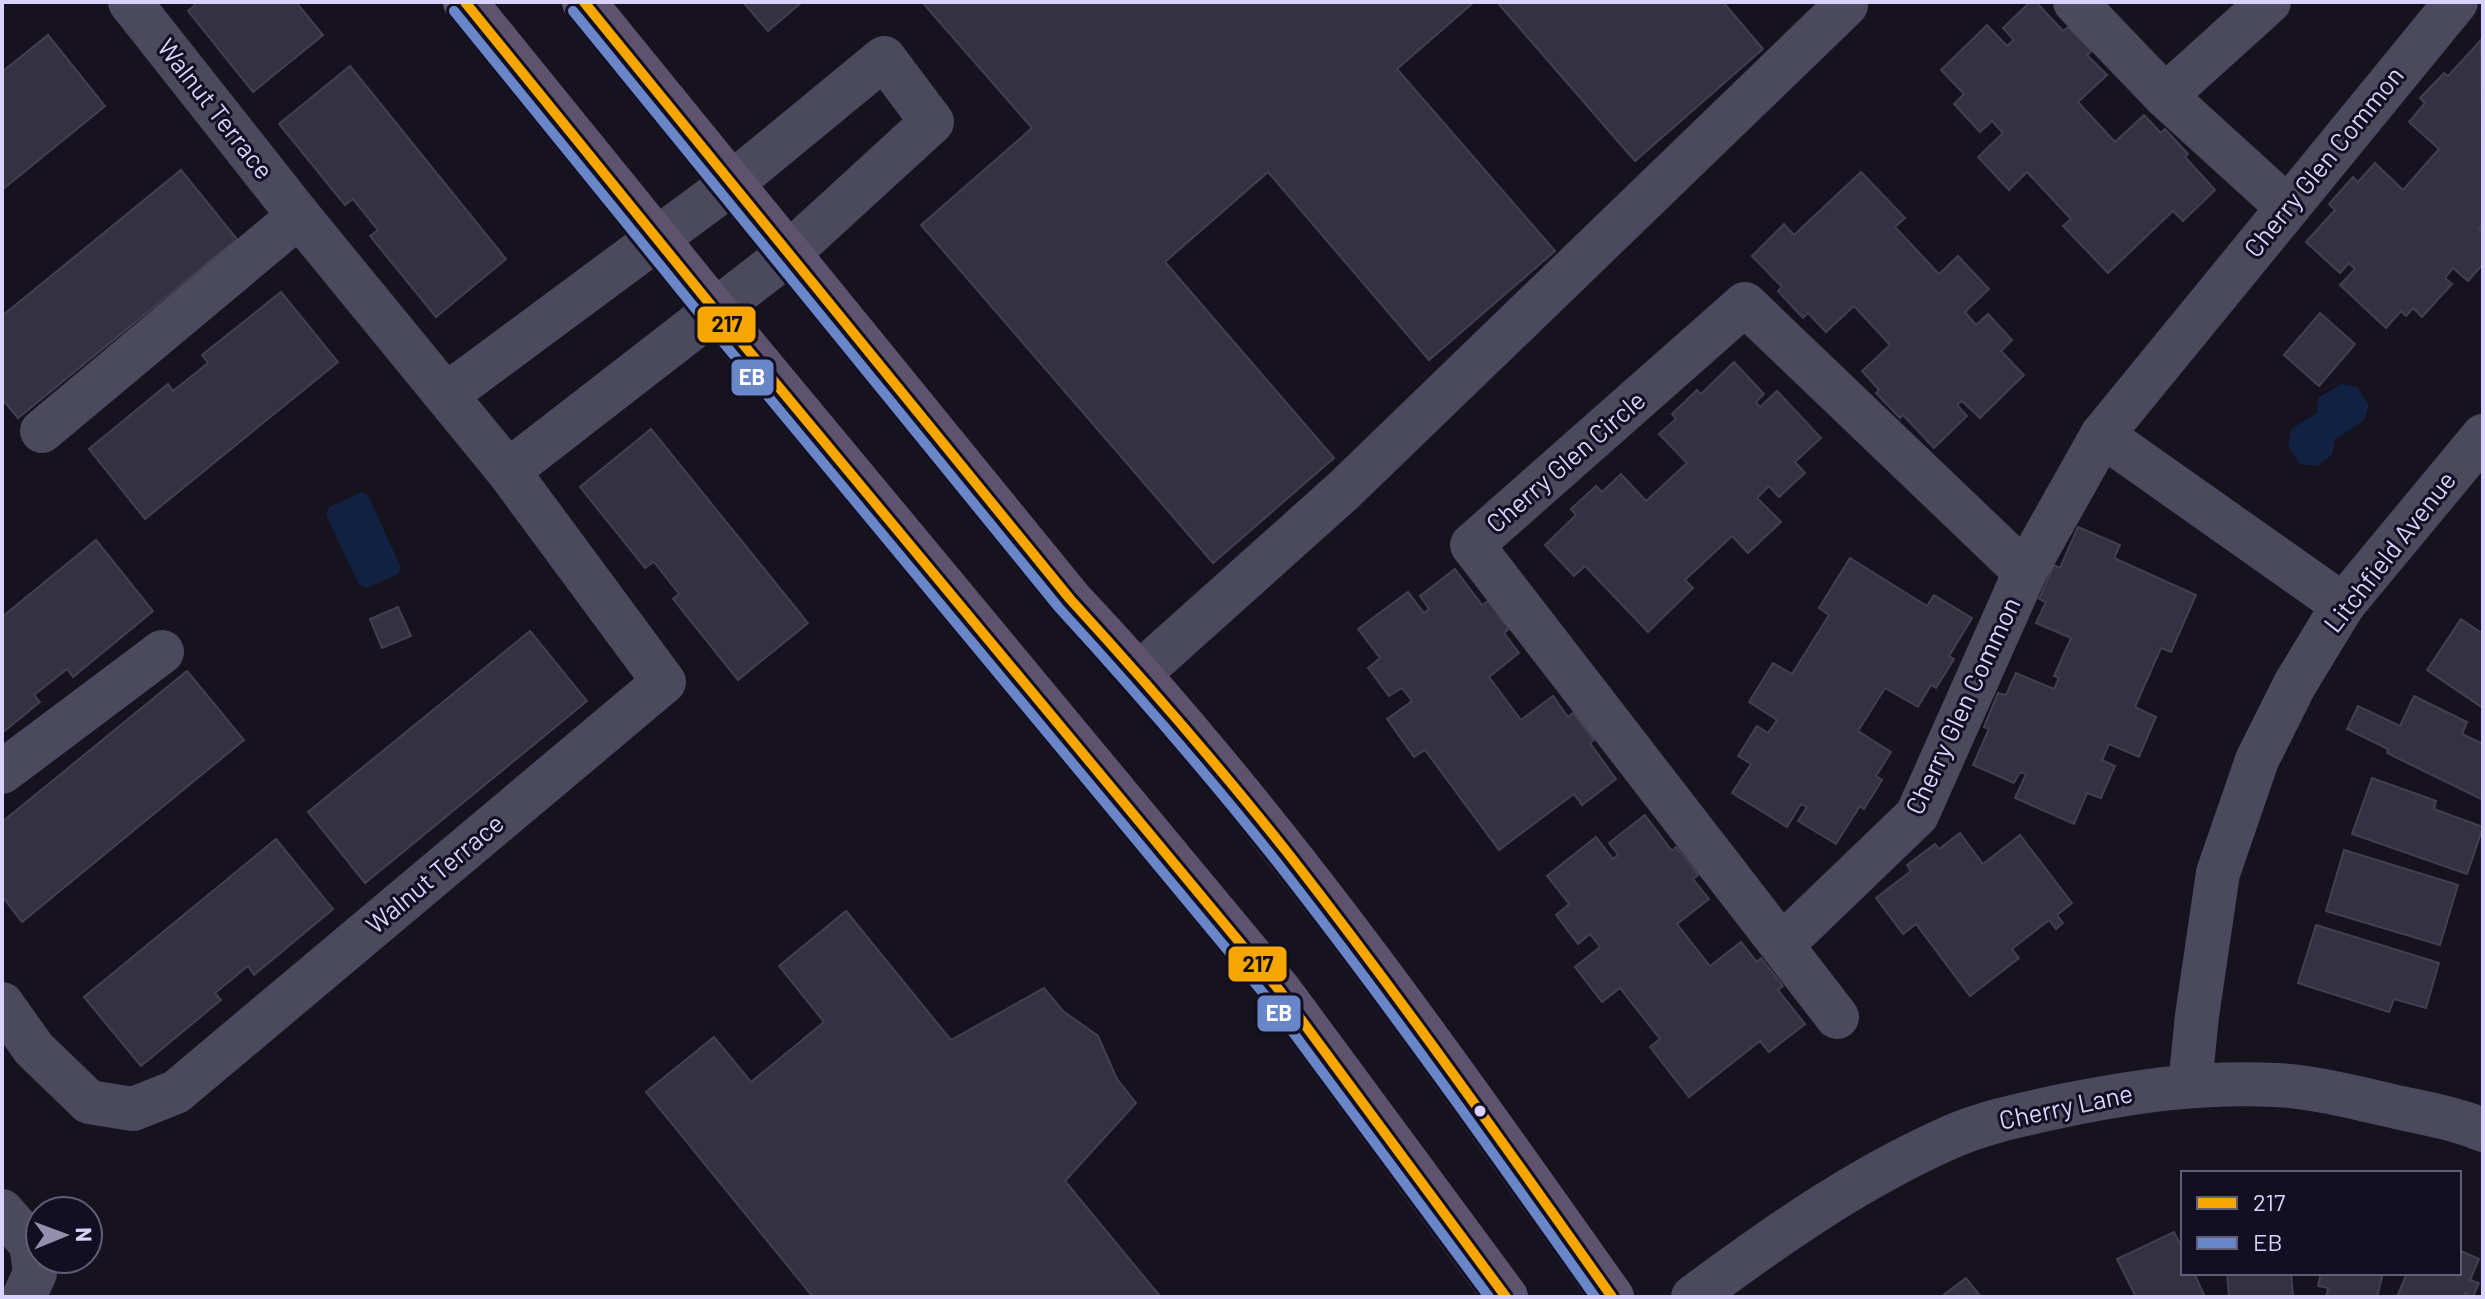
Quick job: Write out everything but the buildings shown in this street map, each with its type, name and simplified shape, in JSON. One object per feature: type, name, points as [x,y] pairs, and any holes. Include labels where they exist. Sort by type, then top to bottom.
[{"type":"main road","points":[[465,2],[714,309],[1280,991],[1506,1297]]},
{"type":"main road","points":[[584,2],[1070,599],[1140,673],[1340,923],[1466,1089],[1612,1297]]},
{"type":"street","name":"Walnut Terrace","points":[[2,1004],[34,1049],[89,1102],[133,1109],[176,1092],[664,682],[508,471],[299,216],[130,2]]},
{"type":"street","points":[[2075,2],[2165,96],[2287,207]]},
{"type":"street","points":[[2165,96],[2269,2]]},
{"type":"street","name":"Cherry Glen Common","points":[[1782,945],[1917,815],[2025,572],[2102,435],[2456,2]]},
{"type":"street","points":[[1140,673],[1343,491],[1846,3]]},
{"type":"street","points":[[446,395],[731,184],[884,58],[932,122],[788,254],[508,471]]},
{"type":"street","points":[[42,431],[299,216]]},
{"type":"street","name":"Cherry Glen Circle","points":[[1837,1017],[1472,545],[1745,304],[2025,572]]},
{"type":"street","points":[[2102,435],[2343,605]]},
{"type":"street","name":"Litchfield Avenue","points":[[2190,1085],[2218,873],[2257,760],[2295,684],[2343,605],[2483,436]]},
{"type":"street","points":[[2,772],[162,652]]},
{"type":"street","name":"Cherry Lane","points":[[1693,1297],[1794,1223],[1882,1170],[1947,1138],[2012,1116],[2138,1091],[2190,1085],[2278,1085],[2373,1101],[2468,1123],[2483,1130]]},
{"type":"street","points":[[2,1211],[31,1244],[35,1273],[24,1297]]},
{"type":"water","points":[[2341,384],[2357,387],[2369,405],[2364,420],[2335,440],[2332,455],[2317,466],[2300,464],[2288,446],[2291,429],[2317,413],[2318,398]]},
{"type":"water","points":[[362,492],[368,495],[401,568],[398,574],[367,588],[359,585],[326,515],[329,507]]},
{"type":"transit line","name":"217","points":[[465,2],[714,309],[1280,991],[1506,1297]]},
{"type":"transit line","name":"217","points":[[584,2],[1070,599],[1181,724],[1287,852],[1412,1017],[1612,1297]]},
{"type":"transit line","name":"EB","points":[[454,11],[703,318],[1269,1000],[1489,1297]]},
{"type":"transit line","name":"EB","points":[[573,11],[1059,608],[1170,733],[1276,861],[1478,1132],[1595,1297]]}]
